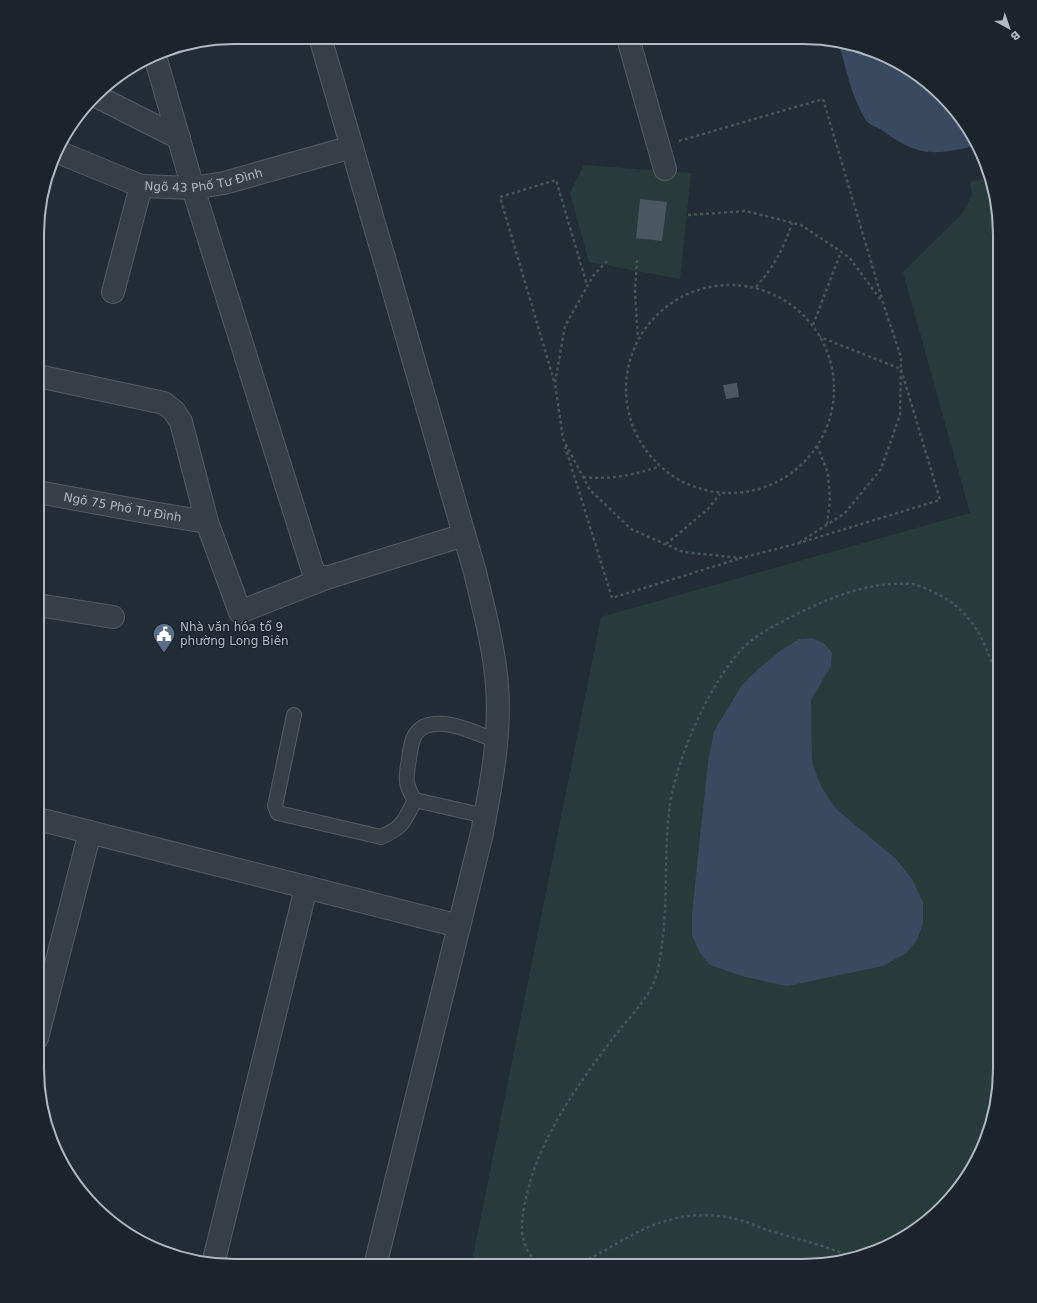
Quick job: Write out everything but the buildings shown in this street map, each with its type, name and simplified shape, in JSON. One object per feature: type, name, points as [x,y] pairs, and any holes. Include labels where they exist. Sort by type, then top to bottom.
[{"type":"street","points":[[322,44],[486,615],[494,658],[498,719],[491,790],[377,1259]]},
{"type":"street","points":[[630,44],[665,169]]},
{"type":"street","points":[[156,61],[193,188],[314,574],[326,578]]},
{"type":"street","points":[[101,99],[179,138]]},
{"type":"street","name":"Ngõ 43 Phố Tư Đình","points":[[62,154],[141,186],[193,188],[224,183],[352,147]]},
{"type":"street","points":[[114,292],[141,186]]},
{"type":"street","points":[[44,377],[164,403],[174,411],[182,422],[207,522],[240,612],[326,578],[464,535]]},
{"type":"street","name":"Ngõ 75 Phố Tư Đình","points":[[44,493],[207,522]]},
{"type":"street","points":[[44,606],[113,617]]},
{"type":"street","points":[[44,820],[459,926]]},
{"type":"street","points":[[44,1011],[90,832]]},
{"type":"street","points":[[215,1258],[306,888]]},
{"type":"lane","points":[[294,715],[275,806],[278,813],[381,837],[395,831],[403,824],[415,800]]},
{"type":"lane","points":[[415,800],[406,781],[410,750],[416,734],[427,726],[443,723],[460,727],[496,741]]},
{"type":"lane","points":[[415,800],[485,816]]},
{"type":"path","points":[[659,147],[823,99],[882,302],[901,357],[900,414],[881,469],[845,513],[796,544]]},
{"type":"path","points":[[587,286],[556,180],[500,196],[555,382],[563,439],[612,598],[741,558],[796,544],[940,500],[901,369]]},
{"type":"path","points":[[688,215],[746,211],[801,225],[849,257],[882,302]]},
{"type":"path","points":[[756,288],[783,250],[792,223]]},
{"type":"path","points":[[813,325],[841,252]]},
{"type":"path","points":[[637,260],[635,291],[638,339]]},
{"type":"path","points":[[555,382],[564,326],[593,276],[607,261]]},
{"type":"path","points":[[722,284],[756,288],[788,301],[813,325],[830,355],[835,389],[829,424],[813,454],[787,477],[755,491],[720,494],[687,486],[658,466],[637,439],[626,406],[626,372],[638,339],[659,312],[688,293],[722,284]]},
{"type":"path","points":[[820,337],[901,369]]},
{"type":"path","points":[[563,439],[590,490],[631,529],[684,552],[741,558]]},
{"type":"path","points":[[817,446],[828,473],[830,501],[827,524]]},
{"type":"path","points":[[583,476],[599,479],[631,476],[658,466]]},
{"type":"path","points":[[666,544],[703,514],[720,494]]},
{"type":"path","points":[[534,1259],[524,1245],[522,1224],[523,1212],[533,1174],[548,1135],[564,1107],[582,1079],[653,984],[659,963],[663,935],[669,812],[675,781],[702,709],[720,679],[743,648],[768,629],[826,599],[862,589],[881,586],[915,584],[938,594],[955,604],[970,619],[982,636],[993,667]]},
{"type":"path","points":[[589,1259],[628,1236],[661,1222],[697,1215],[718,1216],[742,1221],[770,1231],[820,1245],[844,1254]]},
{"type":"green space","points":[[584,165],[691,173],[680,279],[589,262],[570,193]]},
{"type":"green space","points":[[985,178],[993,221],[993,1082],[987,1118],[979,1142],[968,1164],[954,1185],[919,1220],[898,1234],[876,1245],[852,1253],[816,1259],[472,1259],[601,617],[970,513],[903,272],[962,214],[972,195],[970,182]]},
{"type":"water","points":[[840,48],[852,50],[876,58],[898,69],[919,83],[954,118],[971,146],[950,151],[928,152],[907,146],[868,123],[860,110],[849,81]]},
{"type":"water","points":[[812,638],[825,644],[832,653],[831,666],[811,700],[812,763],[821,786],[836,809],[896,859],[912,879],[923,902],[923,923],[917,940],[906,953],[883,966],[787,986],[745,977],[710,965],[700,953],[692,935],[692,914],[708,762],[714,731],[742,685],[758,669],[783,649],[799,639]]},
{"type":"place","name":"Nhà văn hóa tổ 9 phường Long Biên","points":[[164,654]]}]
